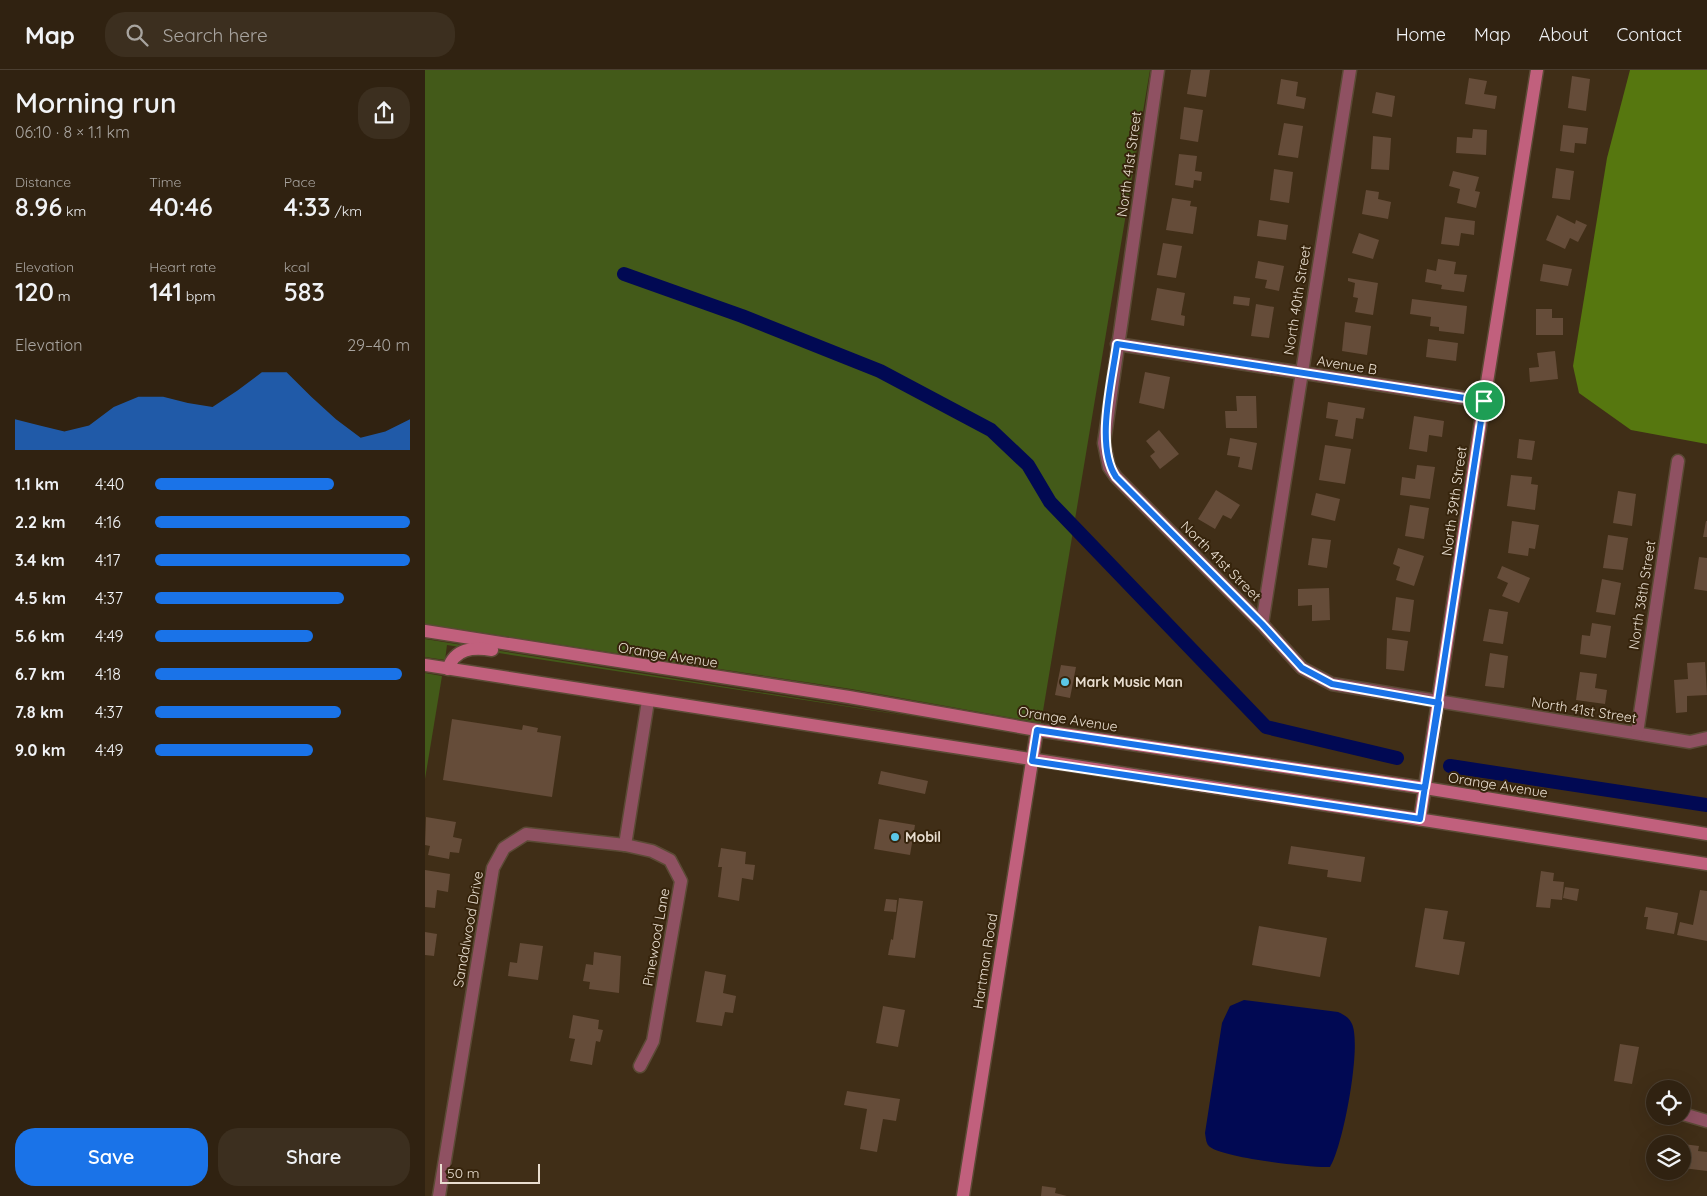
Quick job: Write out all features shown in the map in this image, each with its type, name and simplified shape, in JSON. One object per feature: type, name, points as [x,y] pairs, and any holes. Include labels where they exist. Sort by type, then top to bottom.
[{"type":"main road","name":"North 39th Street","points":[[1420,819],[1537,70]]},
{"type":"main road","name":"Orange Avenue","points":[[425,631],[849,697],[1037,730],[1425,788],[1707,834]]},
{"type":"main road","points":[[448,669],[451,661],[459,653],[476,648],[581,664],[595,658]]},
{"type":"main road","points":[[425,665],[1032,761],[1707,864]]},
{"type":"main road","name":"Hartman Road","points":[[963,1196],[1037,730]]},
{"type":"street","name":"North 41st Street","points":[[1158,70],[1104,443],[1109,467],[1116,477],[1262,624],[1302,668],[1332,684],[1439,703],[1690,742],[1707,738]]},
{"type":"street","name":"North 40th Street","points":[[1262,624],[1350,70]]},
{"type":"street","name":"Avenue B","points":[[1117,344],[1484,401]]},
{"type":"street","name":"North 38th Street","points":[[1637,733],[1678,461]]},
{"type":"street","points":[[625,846],[647,700]]},
{"type":"street","name":"Sandalwood Drive","points":[[439,1196],[493,868],[504,848],[527,834],[625,846]]},
{"type":"street","name":"Pinewood Lane","points":[[625,846],[651,851],[670,860],[681,881],[653,1041],[640,1066]]},
{"type":"street","points":[[1691,1116],[1707,1120]]},
{"type":"green space","points":[[425,70],[1150,70],[1041,723],[851,689],[425,624]]},
{"type":"green space","points":[[1630,70],[1707,70],[1707,444],[1631,430],[1579,393],[1573,366],[1607,158]]},
{"type":"green space","points":[[425,639],[947,722],[447,645],[445,660],[425,657]]},
{"type":"green space","points":[[425,673],[442,676],[425,779]]},
{"type":"shaded area","points":[[1244,1000],[1338,1012],[1346,1016],[1351,1022],[1355,1053],[1350,1096],[1340,1139],[1330,1167],[1287,1164],[1232,1155],[1210,1147],[1206,1141],[1205,1133],[1222,1023],[1230,1006]]},
{"type":"building","points":[[1191,70],[1210,70],[1206,97],[1187,94]]},
{"type":"building","points":[[1572,76],[1590,79],[1586,111],[1568,108]]},
{"type":"building","points":[[1469,78],[1487,81],[1484,94],[1497,96],[1495,109],[1465,104]]},
{"type":"building","points":[[1281,79],[1298,82],[1296,96],[1306,98],[1304,109],[1277,104]]},
{"type":"building","points":[[1376,92],[1395,96],[1392,117],[1372,113]]},
{"type":"building","points":[[1184,107],[1203,110],[1198,142],[1180,139]]},
{"type":"building","points":[[1284,123],[1303,126],[1298,158],[1278,155]]},
{"type":"building","points":[[1563,125],[1588,128],[1586,144],[1575,143],[1574,153],[1560,151]]},
{"type":"building","points":[[1473,129],[1487,130],[1486,155],[1456,153],[1457,137],[1472,138]]},
{"type":"building","points":[[1373,136],[1391,138],[1389,170],[1371,169]]},
{"type":"building","points":[[1179,154],[1197,156],[1195,171],[1202,172],[1201,181],[1194,180],[1193,188],[1175,185]]},
{"type":"building","points":[[1556,168],[1574,171],[1570,200],[1552,198]]},
{"type":"building","points":[[1274,169],[1293,172],[1289,203],[1270,200]]},
{"type":"building","points":[[1453,171],[1479,177],[1475,191],[1480,192],[1476,208],[1457,203],[1460,189],[1449,186]]},
{"type":"building","points":[[1366,190],[1379,192],[1378,199],[1391,202],[1388,219],[1362,214]]},
{"type":"building","points":[[1172,198],[1191,201],[1190,206],[1197,207],[1193,234],[1166,230]]},
{"type":"building","points":[[1557,215],[1575,224],[1576,220],[1587,225],[1578,242],[1570,238],[1565,249],[1546,240]]},
{"type":"building","points":[[1445,217],[1475,221],[1474,235],[1461,233],[1459,246],[1441,244]]},
{"type":"building","points":[[1259,220],[1288,225],[1286,240],[1257,236]]},
{"type":"building","points":[[1359,233],[1379,240],[1373,259],[1352,253]]},
{"type":"building","points":[[1163,243],[1182,246],[1176,278],[1157,275]]},
{"type":"building","points":[[1438,259],[1456,262],[1454,274],[1467,275],[1464,292],[1441,289],[1442,285],[1425,282],[1427,269],[1436,271]]},
{"type":"building","points":[[1258,261],[1284,266],[1279,291],[1265,288],[1267,280],[1255,278]]},
{"type":"building","points":[[1543,264],[1572,269],[1568,286],[1540,281]]},
{"type":"building","points":[[1348,278],[1378,283],[1373,315],[1355,312],[1358,298],[1353,297],[1355,283],[1348,281]]},
{"type":"building","points":[[1157,288],[1185,293],[1181,315],[1185,316],[1184,326],[1151,320]]},
{"type":"building","points":[[1234,296],[1250,298],[1249,306],[1233,304]]},
{"type":"building","points":[[1412,299],[1467,306],[1464,334],[1439,331],[1439,327],[1430,326],[1431,317],[1410,314]]},
{"type":"building","points":[[1256,304],[1274,307],[1269,338],[1251,336]]},
{"type":"building","points":[[1536,309],[1552,309],[1552,318],[1563,318],[1563,335],[1536,335]]},
{"type":"building","points":[[1345,322],[1371,326],[1367,355],[1342,351]]},
{"type":"building","points":[[1428,339],[1458,343],[1456,361],[1426,357]]},
{"type":"building","points":[[1555,351],[1558,379],[1530,382],[1529,368],[1539,367],[1537,353]]},
{"type":"building","points":[[1145,372],[1170,377],[1164,409],[1139,403]]},
{"type":"building","points":[[1236,396],[1256,396],[1257,428],[1226,428],[1225,411],[1237,411]]},
{"type":"building","points":[[1328,402],[1365,408],[1363,419],[1356,418],[1353,439],[1335,436],[1338,420],[1326,418]]},
{"type":"building","points":[[1414,416],[1444,421],[1442,437],[1429,435],[1427,452],[1409,449]]},
{"type":"building","points":[[1159,430],[1179,454],[1160,469],[1150,456],[1155,452],[1146,441]]},
{"type":"building","points":[[1230,438],[1257,443],[1252,470],[1238,467],[1240,457],[1227,455]]},
{"type":"building","points":[[1519,439],[1535,441],[1532,460],[1517,458]]},
{"type":"building","points":[[1325,445],[1351,449],[1345,484],[1319,480]]},
{"type":"building","points":[[1417,465],[1435,467],[1430,499],[1400,495],[1402,477],[1415,479]]},
{"type":"building","points":[[1511,475],[1532,477],[1531,484],[1538,485],[1535,510],[1507,506]]},
{"type":"building","points":[[1216,490],[1240,505],[1231,519],[1223,515],[1215,529],[1198,519]]},
{"type":"building","points":[[1618,491],[1636,494],[1632,526],[1613,523]]},
{"type":"building","points":[[1316,493],[1340,499],[1335,521],[1311,515]]},
{"type":"building","points":[[1410,505],[1429,508],[1424,539],[1405,536]]},
{"type":"building","points":[[1512,521],[1539,525],[1535,549],[1529,548],[1528,556],[1508,553]]},
{"type":"building","points":[[1706,521],[1707,537],[1703,537]]},
{"type":"building","points":[[1608,535],[1628,538],[1623,570],[1603,568]]},
{"type":"building","points":[[1312,538],[1331,540],[1327,568],[1308,565]]},
{"type":"building","points":[[1398,548],[1424,556],[1414,586],[1396,580],[1400,567],[1393,564]]},
{"type":"building","points":[[1699,557],[1707,558],[1707,591],[1694,589]]},
{"type":"building","points":[[1502,566],[1530,578],[1519,603],[1502,596],[1508,583],[1497,578]]},
{"type":"building","points":[[1602,579],[1621,583],[1615,615],[1596,612]]},
{"type":"building","points":[[1329,588],[1330,620],[1312,621],[1312,605],[1298,606],[1298,589]]},
{"type":"building","points":[[1396,597],[1414,600],[1410,632],[1392,630]]},
{"type":"building","points":[[1489,609],[1508,612],[1503,644],[1483,641]]},
{"type":"building","points":[[1592,623],[1611,626],[1606,658],[1580,654],[1582,635],[1590,636]]},
{"type":"building","points":[[1387,638],[1408,641],[1404,671],[1386,669]]},
{"type":"building","points":[[1490,653],[1508,656],[1504,688],[1485,686]]},
{"type":"building","points":[[1705,662],[1707,695],[1687,696],[1687,712],[1676,713],[1674,680],[1688,679],[1687,663]]},
{"type":"building","points":[[1061,665],[1076,667],[1070,698],[1055,695]]},
{"type":"building","points":[[1580,672],[1597,674],[1595,688],[1607,690],[1605,704],[1576,700]]},
{"type":"building","points":[[452,719],[522,730],[523,725],[538,728],[537,732],[561,736],[552,797],[443,780]]},
{"type":"building","points":[[881,771],[928,781],[925,794],[878,784]]},
{"type":"building","points":[[426,817],[456,822],[453,837],[462,839],[459,853],[450,852],[449,859],[428,855],[430,846],[425,845]]},
{"type":"building","name":"Mobil","points":[[879,819],[915,825],[910,855],[874,849]]},
{"type":"building","points":[[1291,846],[1365,857],[1361,882],[1327,877],[1328,870],[1288,864]]},
{"type":"building","points":[[721,848],[746,852],[745,864],[755,865],[753,880],[742,878],[739,901],[718,897],[722,867],[718,867]]},
{"type":"building","points":[[425,870],[450,874],[448,892],[437,890],[435,908],[425,907]]},
{"type":"building","points":[[1541,871],[1554,873],[1553,881],[1564,882],[1562,900],[1551,899],[1550,908],[1536,907]]},
{"type":"building","points":[[1565,887],[1579,889],[1577,901],[1563,898]]},
{"type":"building","points":[[1700,890],[1707,891],[1707,941],[1677,935],[1680,922],[1693,925]]},
{"type":"building","points":[[899,898],[923,901],[915,958],[888,955],[891,939],[893,940]]},
{"type":"building","points":[[886,899],[897,900],[896,912],[884,911]]},
{"type":"building","points":[[1646,907],[1678,913],[1674,934],[1646,929],[1648,917],[1644,917]]},
{"type":"building","points":[[1425,908],[1448,911],[1443,939],[1465,942],[1459,975],[1415,967]]},
{"type":"building","points":[[1259,926],[1327,938],[1320,977],[1252,965]]},
{"type":"building","points":[[425,932],[437,934],[434,956],[425,955]]},
{"type":"building","points":[[520,943],[543,946],[538,980],[508,976],[510,962],[517,963]]},
{"type":"building","points":[[594,952],[621,956],[619,993],[589,989],[590,982],[583,981],[586,964],[593,965]]},
{"type":"building","points":[[705,971],[726,975],[723,993],[736,996],[733,1013],[725,1012],[722,1026],[696,1022]]},
{"type":"building","points":[[883,1006],[905,1010],[898,1047],[876,1043]]},
{"type":"building","points":[[573,1015],[599,1020],[598,1029],[603,1030],[600,1042],[596,1041],[592,1065],[570,1061],[575,1039],[569,1038]]},
{"type":"building","points":[[1620,1044],[1639,1047],[1632,1084],[1614,1081]]},
{"type":"building","points":[[847,1091],[900,1099],[896,1121],[883,1119],[877,1152],[860,1149],[867,1109],[844,1105]]},
{"type":"building","points":[[1691,1145],[1699,1146],[1698,1151],[1707,1152],[1707,1171],[1691,1169]]},
{"type":"building","points":[[1042,1186],[1056,1188],[1055,1193],[1067,1196],[1041,1196]]},
{"type":"waterway","points":[[624,274],[742,316],[880,371],[991,430],[1028,465],[1050,502],[1266,727],[1397,758]]},
{"type":"waterway","points":[[1450,766],[1707,805]]},
{"type":"place","name":"Mark Music Man","points":[[1065,682]]},
{"type":"place","name":"Mobil","points":[[895,837]]},
{"type":"route","points":[[1484,401],[1117,344],[1104,443],[1109,467],[1116,477],[1262,624],[1302,668],[1332,684],[1439,703],[1425,788],[1037,730],[1032,761],[1420,819],[1439,703],[1484,401]]}]
